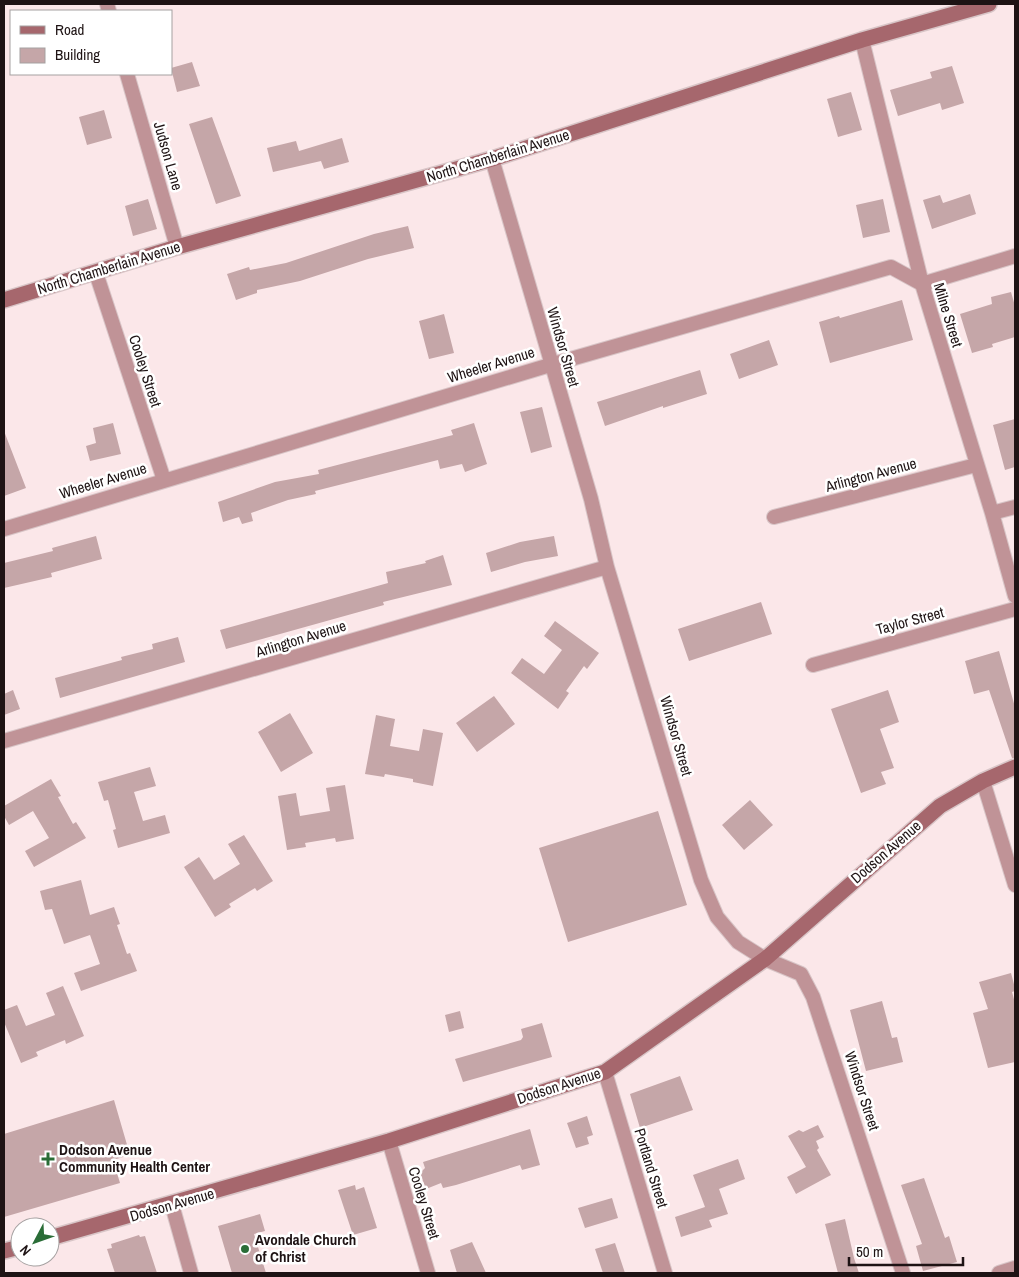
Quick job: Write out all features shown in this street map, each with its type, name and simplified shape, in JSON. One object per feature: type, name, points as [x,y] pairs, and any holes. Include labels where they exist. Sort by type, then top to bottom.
[{"type":"main road","name":"North Chamberlain Avenue","points":[[4,300],[177,247],[492,159],[862,40],[989,4]]},
{"type":"main road","name":"Dodson Avenue","points":[[60,1235],[172,1205],[389,1141],[605,1072],[765,959],[940,806],[983,781],[1015,767]]},
{"type":"street","name":"Milne Street","points":[[862,40],[922,284],[992,513],[1015,596]]},
{"type":"street","name":"Judson Lane","points":[[127,75],[177,247]]},
{"type":"street","name":"Windsor Street","points":[[492,159],[550,365],[591,500],[607,567],[648,696],[701,880],[717,917],[738,942],[765,959],[801,974],[814,997],[903,1273]]},
{"type":"street","points":[[922,284],[1015,256]]},
{"type":"street","name":"Wheeler Avenue","points":[[4,529],[550,365],[891,267],[922,284]]},
{"type":"street","name":"Cooley Street","points":[[96,273],[164,480]]},
{"type":"street","name":"Arlington Avenue","points":[[774,517],[976,465]]},
{"type":"street","points":[[992,513],[1015,507]]},
{"type":"street","name":"Arlington Avenue","points":[[4,741],[607,567]]},
{"type":"street","name":"Taylor Street","points":[[813,665],[1015,609]]},
{"type":"street","points":[[983,781],[1015,885]]},
{"type":"street","name":"Portland Street","points":[[605,1072],[665,1273]]},
{"type":"street","name":"Cooley Street","points":[[389,1141],[428,1273]]},
{"type":"street","points":[[172,1205],[192,1273]]},
{"type":"street","points":[[999,1273],[1015,1268]]},
{"type":"building","points":[[192,62],[200,86],[177,92],[172,68]]},
{"type":"building","points":[[952,66],[964,103],[942,110],[940,103],[898,116],[890,90],[932,78],[930,72]]},
{"type":"building","points":[[851,92],[862,130],[838,137],[827,99]]},
{"type":"building","points":[[104,110],[112,138],[87,145],[79,117]]},
{"type":"building","points":[[212,117],[241,196],[216,204],[189,124]]},
{"type":"building","points":[[342,138],[349,162],[324,169],[321,161],[273,172],[267,148],[296,141],[299,151]]},
{"type":"building","points":[[970,194],[976,214],[932,229],[923,200],[940,195],[943,203]]},
{"type":"building","points":[[148,199],[157,229],[133,236],[125,206]]},
{"type":"building","points":[[883,199],[890,232],[863,238],[856,205]]},
{"type":"building","points":[[408,226],[414,248],[368,259],[300,281],[257,290],[257,293],[236,300],[227,274],[249,267],[250,270],[286,263],[374,234]]},
{"type":"building","points":[[1011,292],[1015,306],[1015,337],[992,344],[993,347],[972,353],[960,314],[992,304],[991,297]]},
{"type":"building","points":[[902,300],[913,340],[830,363],[819,322],[839,316],[840,318]]},
{"type":"building","points":[[444,314],[454,353],[429,359],[419,321]]},
{"type":"building","points":[[769,340],[778,365],[739,379],[730,354]]},
{"type":"building","points":[[700,370],[707,394],[663,408],[663,406],[605,426],[597,402]]},
{"type":"building","points":[[542,407],[552,447],[531,453],[520,412]]},
{"type":"building","points":[[1015,419],[1015,467],[1005,470],[993,425]]},
{"type":"building","points":[[113,423],[121,454],[90,461],[86,446],[96,443],[93,428]]},
{"type":"building","points":[[474,423],[487,464],[465,472],[462,464],[440,469],[438,460],[315,491],[316,494],[288,500],[251,513],[253,521],[242,524],[239,517],[223,522],[218,502],[275,482],[319,474],[318,470],[453,435],[451,430]]},
{"type":"building","points":[[4,431],[26,488],[4,496]]},
{"type":"building","points":[[96,536],[102,559],[51,573],[52,577],[4,588],[4,563],[53,551],[52,548]]},
{"type":"building","points":[[554,536],[558,556],[525,562],[491,572],[486,553],[520,542]]},
{"type":"building","points":[[443,555],[452,585],[383,602],[384,605],[226,649],[220,630],[388,583],[386,572],[426,563],[425,561]]},
{"type":"building","points":[[761,602],[772,634],[689,661],[678,629]]},
{"type":"building","points":[[555,621],[599,653],[587,669],[584,666],[566,691],[569,693],[558,709],[511,673],[522,658],[544,674],[562,650],[544,636]]},
{"type":"building","points":[[178,637],[185,662],[60,698],[55,678],[122,660],[121,657],[153,649],[152,644]]},
{"type":"building","points":[[999,651],[1015,707],[1015,758],[1012,758],[989,690],[974,694],[965,661]]},
{"type":"building","points":[[13,690],[20,709],[4,715],[4,694]]},
{"type":"building","points":[[888,690],[899,722],[880,729],[894,768],[881,772],[886,784],[861,793],[831,709]]},
{"type":"building","points":[[494,696],[515,724],[477,752],[456,723]]},
{"type":"building","points":[[290,713],[313,753],[281,772],[258,732]]},
{"type":"building","points":[[376,715],[395,719],[390,746],[419,751],[423,729],[443,733],[433,786],[413,782],[413,779],[385,774],[384,777],[365,774]]},
{"type":"building","points":[[150,767],[156,786],[134,792],[143,821],[165,815],[170,833],[118,848],[113,830],[116,829],[108,800],[104,801],[98,782]]},
{"type":"building","points":[[51,779],[61,796],[58,797],[73,824],[76,822],[86,838],[34,867],[25,851],[49,838],[33,811],[9,825],[4,816],[4,806]]},
{"type":"building","points":[[345,785],[354,839],[336,842],[335,838],[305,843],[306,847],[287,850],[278,796],[296,793],[300,816],[330,811],[326,788]]},
{"type":"building","points":[[750,800],[773,825],[744,850],[722,825]]},
{"type":"building","points":[[658,811],[687,905],[568,942],[539,848]]},
{"type":"building","points":[[244,835],[273,881],[257,891],[255,888],[229,904],[231,907],[215,917],[184,867],[199,857],[214,880],[240,864],[228,844]]},
{"type":"building","points":[[81,880],[90,915],[114,907],[120,924],[117,925],[127,954],[130,953],[137,971],[81,991],[74,973],[100,964],[90,935],[64,944],[52,909],[45,910],[40,891]]},
{"type":"building","points":[[1011,973],[1015,988],[1015,991],[1012,992],[1015,1003],[1015,1062],[988,1068],[973,1013],[988,1009],[979,982]]},
{"type":"building","points":[[63,986],[84,1036],[66,1044],[65,1040],[36,1052],[38,1056],[21,1063],[4,1022],[4,1010],[17,1005],[26,1026],[55,1015],[46,993]]},
{"type":"building","points":[[882,1001],[892,1038],[897,1037],[903,1062],[866,1071],[850,1010]]},
{"type":"building","points":[[460,1011],[464,1028],[449,1032],[445,1015]]},
{"type":"building","points":[[542,1023],[552,1057],[463,1082],[455,1059],[521,1040],[523,1037],[521,1029]]},
{"type":"building","points":[[680,1076],[693,1110],[640,1128],[630,1094]]},
{"type":"building","points":[[114,1100],[130,1155],[113,1160],[120,1183],[4,1217],[4,1134]]},
{"type":"building","points":[[587,1116],[593,1135],[587,1137],[589,1144],[576,1148],[567,1123]]},
{"type":"building","points":[[818,1125],[824,1137],[816,1141],[819,1148],[817,1150],[831,1175],[796,1194],[787,1177],[806,1167],[788,1136],[799,1130],[803,1132]]},
{"type":"building","points":[[530,1129],[540,1165],[522,1170],[520,1165],[456,1185],[443,1188],[441,1183],[426,1189],[420,1173],[425,1168],[423,1162]]},
{"type":"building","points":[[738,1159],[745,1179],[719,1189],[728,1214],[709,1220],[712,1227],[681,1237],[675,1217],[705,1207],[693,1175]]},
{"type":"building","points":[[924,1178],[945,1238],[949,1236],[957,1262],[923,1271],[916,1246],[922,1244],[901,1185]]},
{"type":"building","points":[[355,1185],[356,1190],[364,1187],[377,1228],[353,1235],[338,1190]]},
{"type":"building","points":[[612,1198],[618,1218],[585,1228],[578,1208]]},
{"type":"building","points":[[260,1214],[265,1231],[254,1234],[266,1273],[232,1273],[218,1226]]},
{"type":"building","points":[[845,1219],[859,1273],[838,1273],[825,1224]]},
{"type":"building","points":[[139,1235],[140,1237],[145,1236],[157,1273],[115,1273],[107,1249],[112,1248],[111,1244]]},
{"type":"building","points":[[472,1242],[486,1273],[457,1273],[450,1250]]},
{"type":"building","points":[[615,1243],[625,1273],[603,1273],[595,1249]]},
{"type":"place","name":"Dodson Avenue Community Health Center","points":[[48,1159]]},
{"type":"place","name":"Avondale Church of Christ","points":[[245,1249]]}]
